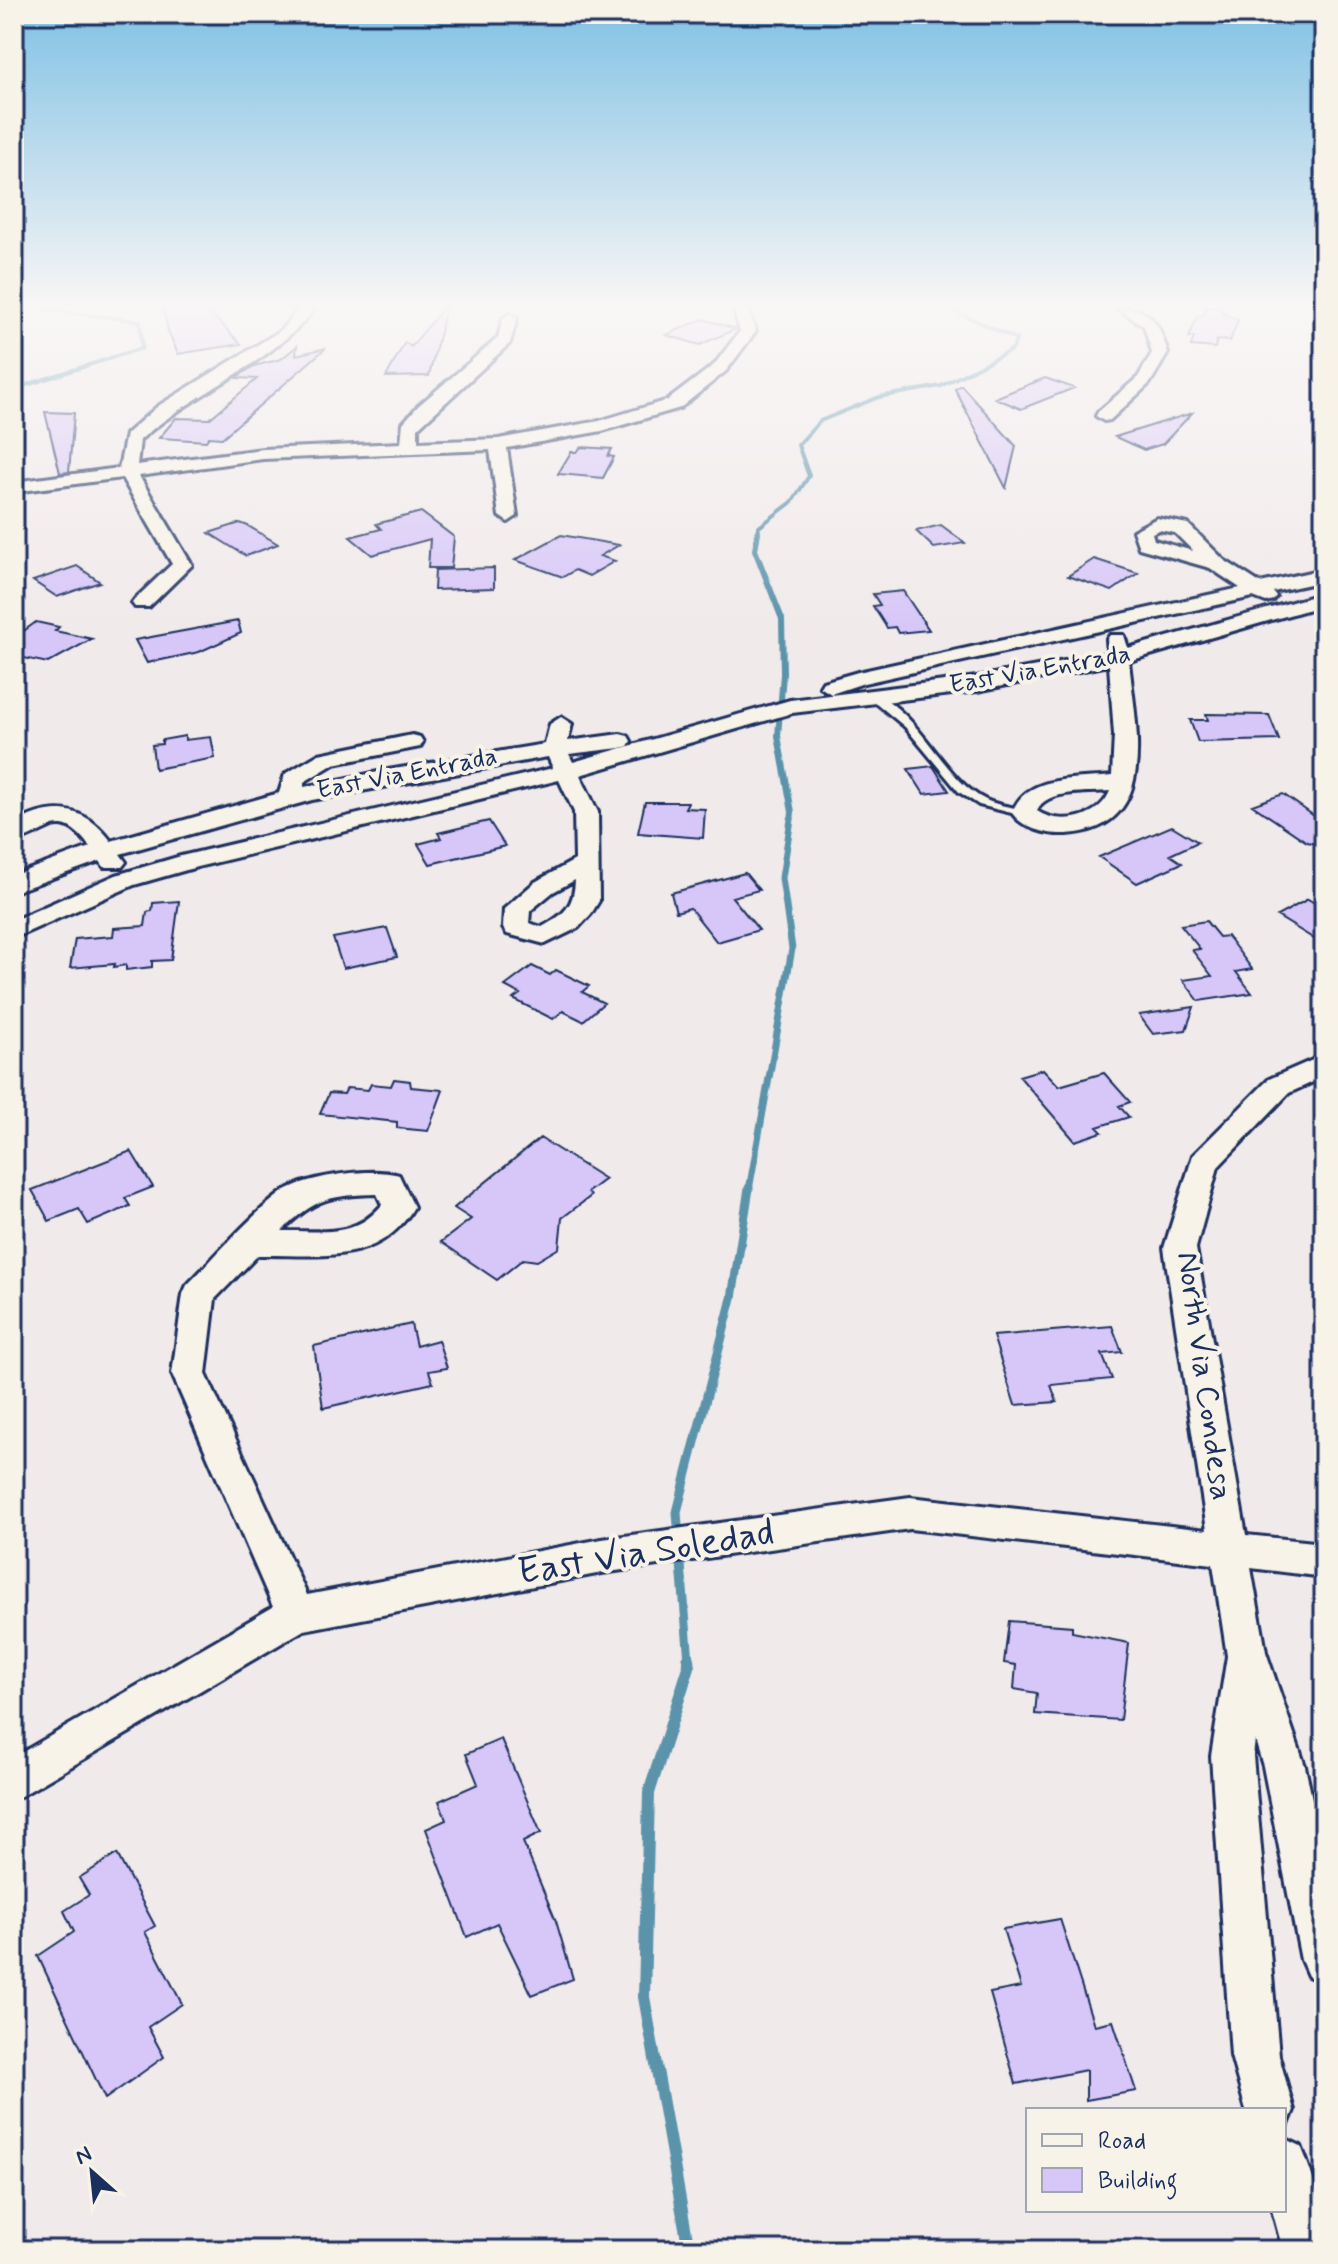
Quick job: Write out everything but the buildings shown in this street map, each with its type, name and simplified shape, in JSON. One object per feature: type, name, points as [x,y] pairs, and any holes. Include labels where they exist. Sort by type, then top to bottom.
[{"type":"street","points":[[142,603],[182,565],[127,471],[132,438],[160,414]]},
{"type":"street","points":[[410,447],[409,427],[421,414]]},
{"type":"street","points":[[14,487],[263,454],[498,444],[602,426],[642,414]]},
{"type":"street","points":[[498,444],[508,516]]},
{"type":"street","points":[[1217,564],[1284,608]]},
{"type":"street","name":"East Via Entrada","points":[[790,707],[819,691],[858,678],[1324,575]]},
{"type":"street","name":"East Via Entrada","points":[[14,930],[125,880],[560,760],[790,707],[977,684],[1119,657],[1324,599]]},
{"type":"street","points":[[1115,623],[1125,735],[1124,788],[1111,807],[1093,821],[1062,828],[1036,825],[1024,813],[1028,801],[1044,791],[1124,782]]},
{"type":"street","points":[[561,724],[560,760],[586,812],[588,863]]},
{"type":"street","points":[[291,796],[293,779],[327,759],[412,742]]},
{"type":"street","name":"East Via Entrada","points":[[23,881],[103,849],[291,796],[560,760]]},
{"type":"street","points":[[14,835],[32,823],[50,817],[76,820],[85,826],[125,880]]},
{"type":"street","points":[[14,850],[23,881],[61,909]]},
{"type":"street","name":"North Via Condesa","points":[[1324,1065],[1279,1086],[1204,1163],[1180,1248],[1246,1652],[1284,1766],[1324,1960]]},
{"type":"street","points":[[250,1243],[199,1294],[189,1374],[296,1614]]},
{"type":"street","name":"East Via Soledad","points":[[14,1780],[296,1614],[602,1556],[910,1513],[1324,1560]]},
{"type":"street","name":"North Via Condesa","points":[[1246,1652],[1232,1756],[1255,2056],[1269,2108]]},
{"type":"street","points":[[1286,2170],[1308,2250]]},
{"type":"lane","points":[[874,696],[909,725],[963,790],[983,803],[1024,813]]},
{"type":"waterway","points":[[758,534],[759,527],[792,502],[809,476],[798,445],[820,421],[838,414]]},
{"type":"waterway","points":[[758,532],[755,550],[782,619],[783,674],[778,736],[791,821]]},
{"type":"waterway","points":[[749,1190],[792,949],[782,878],[791,819]]},
{"type":"waterway","points":[[679,1539],[677,1512],[732,1298],[749,1188]]},
{"type":"waterway","points":[[680,1552],[689,1661]]},
{"type":"waterway","points":[[688,1659],[689,1667],[649,1793],[644,1997],[689,2250]]}]
